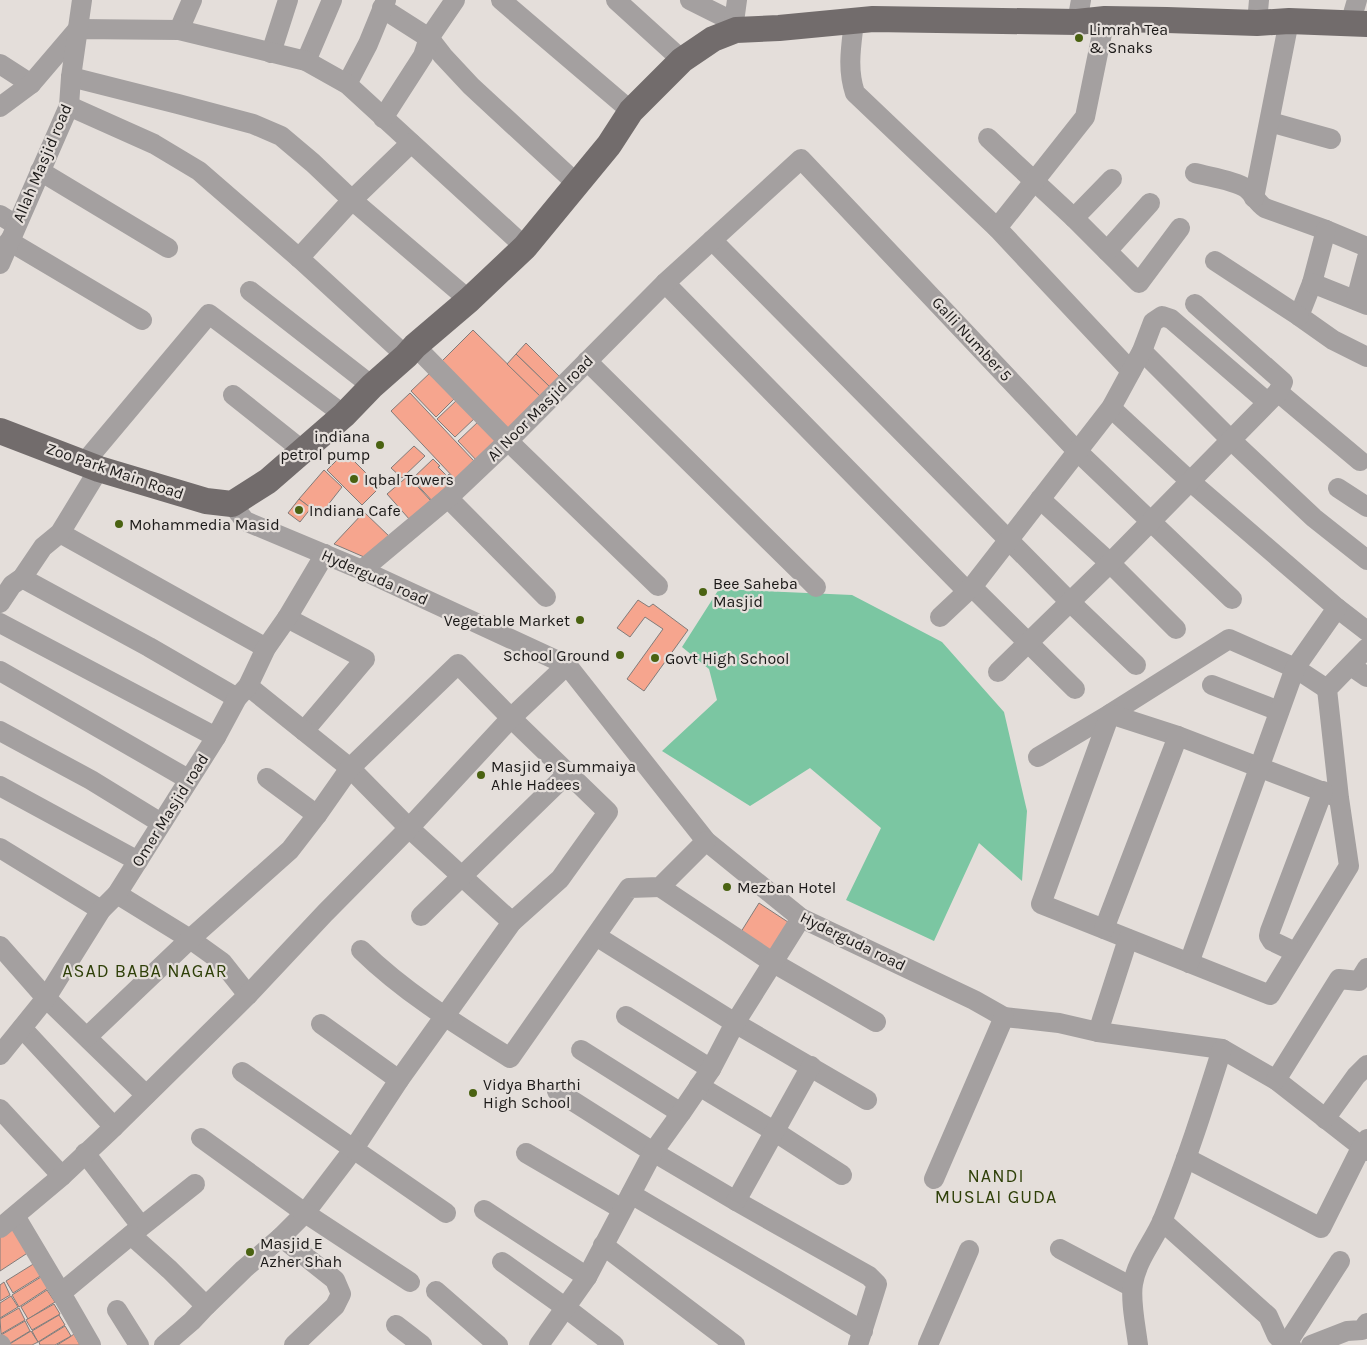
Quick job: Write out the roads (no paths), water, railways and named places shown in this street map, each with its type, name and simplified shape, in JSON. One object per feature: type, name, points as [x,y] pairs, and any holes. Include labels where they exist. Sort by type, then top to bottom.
[{"type":"main road","points":[[232,504],[268,481],[344,415],[372,386],[469,300],[525,247],[608,145],[631,111],[682,60],[735,26],[779,28],[874,19],[1079,11],[1105,20],[1258,12],[1289,21],[1358,16]]},
{"type":"main road","name":"Zoo Park Main Road","points":[[0,431],[91,466],[206,500],[232,504]]},
{"type":"street","name":"Allah Masjid road","points":[[0,264],[8,227],[40,171],[69,106],[71,77],[82,0]]},
{"type":"street","points":[[179,30],[192,0]]},
{"type":"street","points":[[271,53],[288,0]]},
{"type":"street","points":[[306,61],[332,0]]},
{"type":"street","points":[[383,118],[423,56],[429,38],[455,0]]},
{"type":"street","points":[[501,0],[631,111]]},
{"type":"street","points":[[616,0],[682,60]]},
{"type":"street","points":[[690,0],[735,26],[737,0]]},
{"type":"street","points":[[346,84],[368,44],[384,4],[429,38],[471,86],[576,183]]},
{"type":"street","points":[[996,228],[1035,182],[1085,117],[1105,20]]},
{"type":"street","points":[[1254,198],[1289,21]]},
{"type":"street","points":[[854,22],[849,60],[851,81],[855,93],[996,228],[1131,371]]},
{"type":"street","points":[[1,105],[31,84],[78,29],[179,30],[306,61],[346,84],[525,247]]},
{"type":"street","points":[[0,64],[31,84]]},
{"type":"street","points":[[71,77],[253,124],[281,136],[352,200],[469,300]]},
{"type":"street","points":[[69,106],[154,144],[199,171],[410,351],[508,441],[658,586]]},
{"type":"street","points":[[1270,122],[1331,139]]},
{"type":"street","points":[[988,138],[1074,218],[1138,283],[1180,228]]},
{"type":"street","points":[[299,258],[352,200],[411,143]]},
{"type":"street","name":"Galli Number 5","points":[[712,240],[801,159],[1077,451],[1232,599]]},
{"type":"street","points":[[40,171],[168,248]]},
{"type":"street","points":[[1195,172],[1248,189],[1258,204],[1265,208],[1367,247]]},
{"type":"street","points":[[1074,218],[1112,179]]},
{"type":"street","points":[[1108,251],[1150,203]]},
{"type":"street","points":[[8,227],[142,320]]},
{"type":"street","points":[[1299,316],[1312,283],[1326,230]]},
{"type":"street","points":[[712,240],[1008,540],[1136,665]]},
{"type":"street","name":"AI Noor Masjid road","points":[[362,570],[448,498],[508,441],[665,283],[712,240]]},
{"type":"street","points":[[1312,283],[1361,302],[1367,258]]},
{"type":"street","points":[[1215,262],[1333,340],[1367,357]]},
{"type":"street","points":[[665,283],[970,589],[1030,642],[1075,689]]},
{"type":"street","points":[[250,291],[372,386]]},
{"type":"street","points":[[998,672],[1151,522],[1272,397],[1283,382],[1195,304]]},
{"type":"street","points":[[0,603],[11,581],[42,547],[60,533],[91,466],[209,314],[344,415]]},
{"type":"street","points":[[940,617],[970,589],[1110,408],[1142,351],[1153,322],[1162,316],[1171,319],[1272,397],[1360,461]]},
{"type":"street","points":[[1142,351],[1231,440],[1314,518],[1367,560]]},
{"type":"street","points":[[587,361],[816,587]]},
{"type":"street","points":[[233,395],[302,450]]},
{"type":"street","points":[[1110,408],[1190,482],[1337,608],[1367,630]]},
{"type":"street","points":[[1338,488],[1367,507]]},
{"type":"street","points":[[448,498],[546,597]]},
{"type":"street","points":[[1040,498],[1110,563],[1176,629]]},
{"type":"street","name":"Hyderguda road","points":[[232,504],[245,520],[362,570],[568,665],[706,841],[801,918],[1004,1016],[1059,1023],[1098,1032],[1222,1049],[1276,1080],[1325,1119],[1365,1146]]},
{"type":"street","points":[[60,533],[266,648]]},
{"type":"street","name":"Omer Masjid road","points":[[0,1055],[46,998],[100,910],[117,894],[216,737],[266,648],[287,618],[325,554]]},
{"type":"street","points":[[11,581],[243,692],[304,731],[350,768],[408,828],[512,922]]},
{"type":"street","points":[[1189,963],[1295,668],[1337,608]]},
{"type":"street","points":[[287,618],[365,660],[304,731]]},
{"type":"street","points":[[0,623],[216,737]]},
{"type":"street","points":[[1038,757],[1110,714],[1229,638],[1295,668],[1328,689]]},
{"type":"street","points":[[1328,689],[1359,671],[1367,648]]},
{"type":"street","points":[[87,1037],[190,939],[290,850],[350,768],[458,664],[608,812],[560,879],[512,922],[399,1080],[353,1150],[305,1213],[244,1269],[168,1344]]},
{"type":"street","points":[[91,1345],[61,1293],[4,1224],[62,1176],[248,995],[511,718],[568,665]]},
{"type":"street","points":[[0,670],[188,780]]},
{"type":"street","points":[[1212,684],[1279,711]]},
{"type":"street","points":[[1110,714],[1041,904],[1270,995],[1348,866],[1331,795],[1328,689]]},
{"type":"street","points":[[1110,714],[1178,736],[1331,795]]},
{"type":"street","points":[[0,731],[91,780],[161,823]]},
{"type":"street","points":[[1104,929],[1178,736]]},
{"type":"street","points":[[422,916],[568,773]]},
{"type":"street","points":[[267,778],[317,815]]},
{"type":"street","points":[[0,786],[138,861]]},
{"type":"street","points":[[1296,952],[1272,941],[1270,931],[1331,795]]},
{"type":"street","points":[[660,887],[706,841]]},
{"type":"street","points":[[0,848],[100,910]]},
{"type":"street","points":[[361,950],[445,1017],[510,1058],[629,888],[660,887],[772,962],[876,1022]]},
{"type":"street","points":[[117,894],[190,939],[222,962],[248,995]]},
{"type":"street","points":[[539,1345],[586,1277],[652,1152],[711,1069],[735,1023],[801,918]]},
{"type":"street","points":[[596,936],[735,1023],[866,1100]]},
{"type":"street","points":[[1098,1032],[1128,939]]},
{"type":"street","points":[[2,951],[46,998],[146,1095]]},
{"type":"street","points":[[1276,1080],[1339,979],[1359,980],[1367,968]]},
{"type":"street","points":[[626,1016],[711,1069]]},
{"type":"street","points":[[934,1179],[1004,1016]]},
{"type":"street","points":[[321,1024],[399,1080]]},
{"type":"street","points":[[22,1028],[114,1127]]},
{"type":"street","points":[[1138,1345],[1132,1287],[1139,1261],[1162,1221],[1186,1158],[1222,1049]]},
{"type":"street","points":[[581,1050],[681,1113]]},
{"type":"street","points":[[1325,1119],[1356,1076],[1367,1065]]},
{"type":"street","points":[[736,1201],[811,1066]]},
{"type":"street","points":[[242,1072],[446,1213]]},
{"type":"street","points":[[699,1086],[842,1175]]},
{"type":"street","points":[[526,1153],[626,1202],[860,1338],[875,1293],[876,1282],[869,1276],[652,1152],[557,1091]]},
{"type":"street","points":[[0,1109],[62,1176]]},
{"type":"street","points":[[201,1138],[305,1213],[410,1282]]},
{"type":"street","points":[[1186,1158],[1321,1228],[1365,1146]]},
{"type":"street","points":[[85,1153],[136,1231],[170,1270],[206,1306]]},
{"type":"street","points":[[61,1293],[195,1184]]},
{"type":"street","points":[[484,1210],[586,1277]]},
{"type":"street","points":[[1162,1221],[1268,1316],[1277,1336],[1288,1344],[1340,1261]]},
{"type":"street","points":[[281,1237],[335,1280],[341,1294],[334,1306],[294,1345]]},
{"type":"street","points":[[603,1245],[735,1345]]},
{"type":"street","points":[[1060,1249],[1132,1287]]},
{"type":"street","points":[[928,1345],[969,1250]]},
{"type":"street","points":[[502,1262],[614,1345]]},
{"type":"street","points":[[436,1291],[498,1345]]},
{"type":"street","points":[[117,1310],[138,1345]]},
{"type":"street","points":[[396,1324],[422,1345]]},
{"type":"street","points":[[1311,1345],[1347,1331],[1365,1329]]},
{"type":"place","name":"Limrah Tea & Snaks","points":[[1079,38]]},
{"type":"place","name":"indiana petrol pump","points":[[380,445]]},
{"type":"place","name":"Iqbal Towers","points":[[354,479]]},
{"type":"place","name":"Indiana Cafe","points":[[299,510]]},
{"type":"place","name":"Mohammedia Masid","points":[[119,524]]},
{"type":"place","name":"Bee Saheba Masjid","points":[[703,592]]},
{"type":"place","name":"Vegetable Market","points":[[580,620]]},
{"type":"place","name":"School Ground","points":[[620,655]]},
{"type":"place","name":"Govt High School","points":[[655,658]]},
{"type":"place","name":"Masjid e Summaiya Ahle Hadees","points":[[481,775]]},
{"type":"place","name":"Mezban Hotel","points":[[727,887]]},
{"type":"place","name":"Vidya Bharthi High School","points":[[473,1093]]},
{"type":"place","name":"Masjid E Azher Shah","points":[[250,1252]]},
{"type":"district","name":"ASAD BABA NAGAR","points":[[145,971]]},
{"type":"district","name":"NANDI MUSLAI GUDA","points":[[996,1186]]}]
